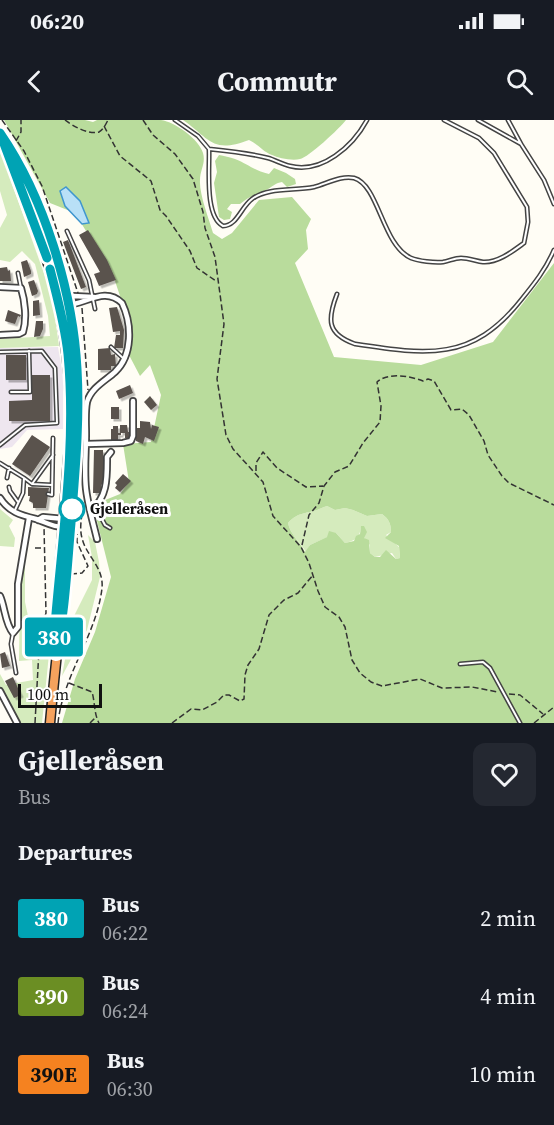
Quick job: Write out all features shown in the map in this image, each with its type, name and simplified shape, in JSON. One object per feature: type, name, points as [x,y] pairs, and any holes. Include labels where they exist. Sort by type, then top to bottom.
[{"type":"highway","points":[[0,132],[64,302],[76,352],[77,435],[66,523],[59,638],[50,723]]},
{"type":"street","points":[[0,287],[21,288],[24,298],[25,322],[23,332],[0,335]]},
{"type":"street","points":[[64,302],[86,302],[100,295],[118,299],[124,306],[129,338],[128,350],[117,370],[94,390],[88,400],[85,481],[98,539]]},
{"type":"street","points":[[86,444],[131,441],[133,401]]},
{"type":"street","points":[[90,510],[95,507],[105,489],[107,457],[111,452]]},
{"type":"street","points":[[0,498],[14,513],[44,523],[66,523]]},
{"type":"street","points":[[38,520],[43,517],[66,523]]},
{"type":"street","points":[[0,596],[5,607],[8,626],[13,633],[18,627],[18,584],[29,518]]},
{"type":"street","points":[[0,691],[16,723]]},
{"type":"lane","points":[[175,120],[198,136],[209,149],[269,158],[290,166],[315,166],[338,154],[355,139],[368,120]]},
{"type":"lane","points":[[209,149],[207,186],[216,220],[223,226],[233,223],[245,206],[260,194],[314,187],[344,178],[354,178],[363,183],[396,246],[411,258],[440,262],[460,258],[487,262],[509,255],[524,243],[528,222],[527,207],[494,153],[480,138],[444,120]]},
{"type":"lane","points":[[478,120],[521,144]]},
{"type":"lane","points":[[508,120],[544,180],[554,204]]},
{"type":"lane","points":[[67,231],[83,266],[94,297],[95,309]]},
{"type":"lane","points":[[337,294],[330,312],[332,328],[337,336],[345,341],[422,353],[469,344],[500,324],[538,279],[554,250]]},
{"type":"lane","points":[[18,273],[21,288]]},
{"type":"lane","points":[[111,347],[124,359]]},
{"type":"lane","points":[[11,392],[30,392],[29,351]]},
{"type":"lane","points":[[0,352],[42,351],[55,368],[57,423],[24,425],[0,445]]},
{"type":"lane","points":[[48,494],[52,495],[54,438]]},
{"type":"lane","points":[[32,484],[53,455]]},
{"type":"lane","points":[[0,463],[32,484],[52,485]]},
{"type":"lane","points":[[7,476],[9,468]]},
{"type":"lane","points":[[14,513],[23,494],[24,478]]},
{"type":"lane","points":[[9,489],[18,501]]},
{"type":"lane","points":[[23,494],[28,494]]},
{"type":"lane","points":[[95,507],[105,525],[110,528]]},
{"type":"lane","points":[[13,633],[11,644],[16,673]]},
{"type":"lane","points":[[460,664],[483,662],[490,668],[520,723]]},
{"type":"path","points":[[16,141],[21,132],[21,120]]},
{"type":"path","points":[[65,120],[80,130],[91,132],[101,131],[108,120]]},
{"type":"path","points":[[143,120],[153,135],[175,154],[193,179],[203,212],[204,228],[215,257],[224,324],[217,379],[223,428],[233,449],[263,482],[273,516],[301,547],[325,607],[339,617],[345,627],[352,660],[360,673],[371,682],[382,686],[420,680],[442,688],[472,687],[520,695],[543,714]]},
{"type":"path","points":[[104,126],[120,156],[151,181],[160,210],[190,251],[197,268],[218,282]]},
{"type":"path","points":[[82,308],[87,394]]},
{"type":"path","points":[[301,547],[309,515],[319,503],[324,486],[336,472],[349,466],[363,443],[380,422],[381,406],[377,382],[381,378],[398,377],[434,381],[451,410],[462,409],[469,415],[484,441],[488,455],[502,476],[509,483],[554,506]]},
{"type":"path","points":[[255,472],[256,463],[264,452],[277,468],[306,487],[324,486]]},
{"type":"path","points":[[58,723],[68,682],[95,616],[102,585],[100,570],[82,538],[84,499]]},
{"type":"path","points":[[35,723],[39,638],[46,614],[44,523]]},
{"type":"path","points":[[70,574],[82,573],[88,566],[77,542],[76,534]]},
{"type":"path","points":[[35,548],[45,548]]},
{"type":"path","points":[[172,723],[191,709],[202,710],[224,695],[244,699],[245,675],[248,665],[259,649],[268,615],[284,600],[298,593],[313,575]]},
{"type":"path","points":[[37,623],[44,625],[50,619]]},
{"type":"path","points":[[39,638],[49,628]]},
{"type":"path","points":[[68,682],[92,692],[99,723]]},
{"type":"path","points":[[534,723],[554,707]]},
{"type":"path","points":[[90,723],[96,717]]},
{"type":"shaded area","points":[[58,347],[63,376],[63,429],[27,430],[12,447],[0,449],[0,348]]},
{"type":"green space","points":[[4,120],[85,120],[93,122],[97,120],[161,120],[173,124],[192,137],[203,153],[200,186],[213,233],[222,239],[232,233],[259,200],[292,197],[311,219],[306,230],[308,249],[295,263],[334,357],[421,365],[493,342],[554,263],[554,723],[62,723],[75,679],[95,632],[111,577],[93,505],[120,494],[129,482],[123,444],[151,442],[161,395],[150,365],[140,376],[129,355],[127,317],[113,275],[75,213],[50,203]],"holes":[[[327,506],[335,510],[345,508],[367,516],[382,514],[391,527],[391,532],[385,538],[399,546],[400,558],[396,559],[386,550],[380,557],[375,557],[370,553],[369,540],[364,538],[367,532],[364,526],[361,526],[360,534],[354,541],[345,543],[336,533],[329,531],[327,537],[310,545],[305,552],[288,523],[298,515]]]},
{"type":"green space","points":[[183,120],[346,120],[310,154],[293,160],[269,154],[249,140],[237,144],[219,145]]},
{"type":"green space","points":[[0,150],[52,296],[59,346],[0,348],[0,339],[50,336],[48,316],[35,264],[22,251],[10,262],[0,260],[0,228],[7,215],[0,191]]},
{"type":"green space","points":[[219,155],[235,159],[269,174],[274,168],[295,179],[296,184],[287,187],[280,182],[240,204],[231,204],[227,209],[232,212],[230,219],[224,220],[219,217],[214,183],[217,172],[215,161]]},
{"type":"green space","points":[[327,506],[335,510],[345,508],[353,510],[367,516],[382,514],[391,527],[391,532],[386,535],[399,547],[400,558],[396,559],[392,553],[375,557],[370,553],[370,545],[364,538],[361,527],[358,536],[352,541],[345,543],[336,533],[310,545],[306,552],[288,523],[298,515]]},
{"type":"green space","points":[[0,509],[13,520],[9,526],[15,538],[14,547],[0,546]]},
{"type":"green space","points":[[88,535],[95,542],[100,577],[87,630],[62,676],[72,620],[92,580],[92,557]]},
{"type":"green space","points":[[25,556],[25,602],[31,630],[49,654],[42,723],[19,723],[0,686],[0,674],[6,685],[33,680],[32,660],[19,661],[20,589]]},
{"type":"water","points":[[66,187],[80,201],[89,223],[82,224],[65,206],[60,191]]},
{"type":"building","points":[[88,230],[107,260],[116,280],[99,286],[94,274],[100,272],[79,235]]},
{"type":"building","points":[[68,240],[86,287],[81,289],[63,242]]},
{"type":"building","points":[[27,260],[31,274],[24,277],[21,262]]},
{"type":"building","points":[[7,267],[8,271],[10,270],[11,281],[0,281],[0,268]]},
{"type":"building","points":[[34,280],[38,291],[32,296],[28,282]]},
{"type":"building","points":[[39,300],[40,315],[33,316],[33,301]]},
{"type":"building","points":[[117,307],[124,330],[123,348],[114,348],[116,335],[120,335],[120,331],[113,332],[109,308]]},
{"type":"building","points":[[8,310],[21,315],[18,316],[15,324],[5,321]]},
{"type":"building","points":[[36,321],[43,321],[43,329],[40,336],[34,337]]},
{"type":"building","points":[[110,348],[111,355],[115,354],[116,366],[111,366],[111,370],[98,370],[98,349]]},
{"type":"building","points":[[6,355],[26,355],[26,380],[6,380]]},
{"type":"building","points":[[32,375],[50,375],[50,421],[9,421],[9,401],[32,400]]},
{"type":"building","points":[[130,385],[133,393],[119,399],[116,391]]},
{"type":"building","points":[[150,396],[157,405],[151,410],[144,402]]},
{"type":"building","points":[[111,407],[119,407],[119,419],[111,419]]},
{"type":"building","points":[[140,421],[150,422],[151,429],[152,425],[159,427],[154,441],[145,437],[143,444],[136,441],[136,428],[140,428]]},
{"type":"building","points":[[120,425],[127,425],[131,438],[125,438],[125,433],[121,433],[118,435],[118,440],[111,440],[111,429],[113,426],[118,426],[118,433],[120,433]]},
{"type":"building","points":[[32,435],[50,447],[30,476],[12,464]]},
{"type":"building","points":[[94,450],[103,450],[104,483],[101,485],[101,493],[93,493]]},
{"type":"building","points":[[123,474],[131,481],[120,492],[115,488],[117,485],[115,483]]},
{"type":"building","points":[[28,487],[49,488],[46,508],[33,508],[33,503],[29,501]]},
{"type":"building","points":[[5,652],[10,666],[2,668],[0,654]]},
{"type":"building","points":[[13,677],[21,695],[14,698],[5,681]]},
{"type":"bus line","name":"380","points":[[47,258],[0,133],[26,179],[52,244],[68,306],[76,352],[77,418],[72,513],[56,654],[54,638],[71,402],[66,339],[50,269]]},
{"type":"place","name":"Gjelleråsen","points":[[72,509]]}]
